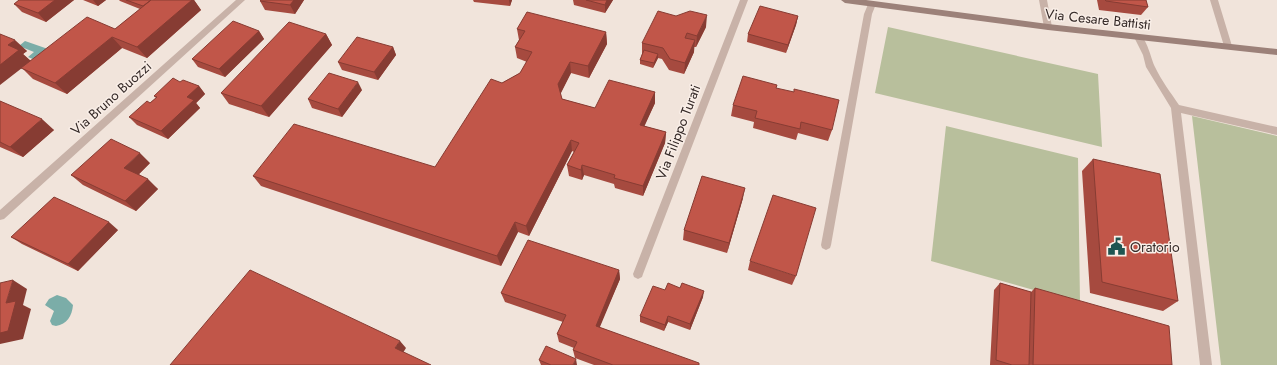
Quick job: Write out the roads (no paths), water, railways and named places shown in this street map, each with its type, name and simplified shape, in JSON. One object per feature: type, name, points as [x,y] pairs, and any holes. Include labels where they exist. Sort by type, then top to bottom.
[{"type":"street","name":"Via Bruno Buozzi","points":[[0,216],[241,0]]},
{"type":"street","name":"Via Filippo Turati","points":[[638,274],[744,0]]},
{"type":"street","name":"Via Cesare Battisti","points":[[845,0],[1048,27],[1277,52]]},
{"type":"street","points":[[1043,0],[1048,27]]},
{"type":"street","points":[[1214,0],[1228,46]]},
{"type":"street","points":[[826,245],[868,14],[872,4]]},
{"type":"street","points":[[1138,37],[1147,55],[1150,67],[1176,108],[1206,365]]},
{"type":"street","points":[[1176,108],[1277,131]]},
{"type":"water","points":[[25,41],[48,49],[35,60],[28,57],[34,52],[19,46]]},
{"type":"water","points":[[57,295],[66,298],[73,305],[68,319],[56,326],[52,325],[50,321],[54,311],[45,305],[49,299]]},
{"type":"place","name":"Oratorio","points":[[1117,247]]}]
